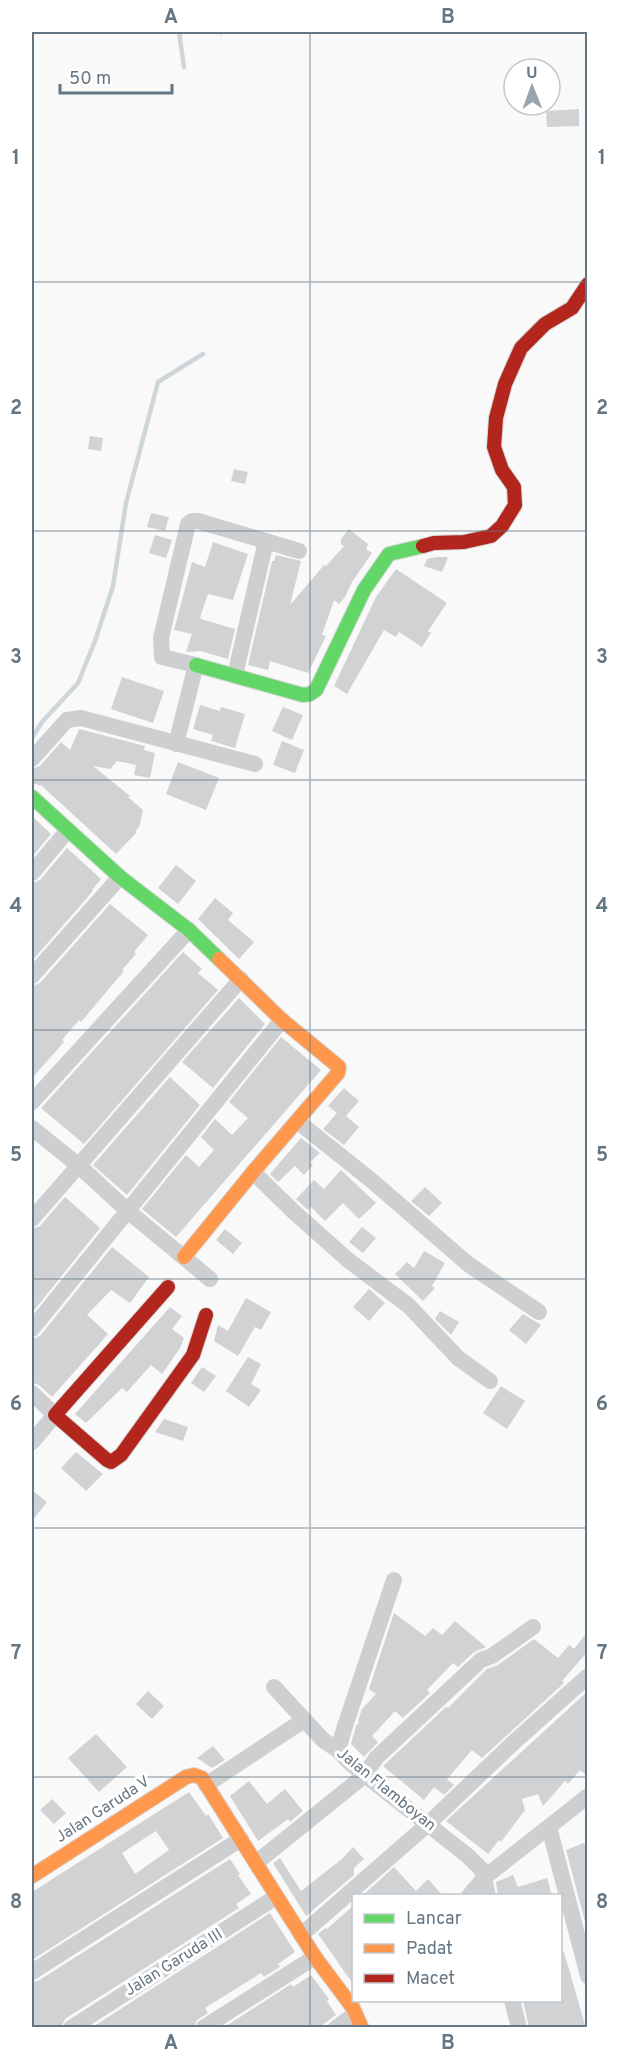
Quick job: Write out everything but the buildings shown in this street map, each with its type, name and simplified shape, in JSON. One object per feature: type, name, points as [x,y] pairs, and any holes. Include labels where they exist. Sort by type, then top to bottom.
[{"type":"street","points":[[299,551],[198,521],[188,524],[160,638],[162,657],[236,675],[303,695],[316,690],[364,590],[389,554],[434,543],[464,542],[491,536],[502,526],[515,505],[514,487],[502,470],[494,447],[496,418],[504,384],[520,348],[545,324],[572,308],[588,284]]},
{"type":"street","points":[[236,675],[266,541]]},
{"type":"street","points":[[176,744],[196,665]]},
{"type":"street","points":[[32,759],[67,720],[81,718],[255,764]]},
{"type":"street","points":[[32,797],[120,876],[189,930],[282,1020],[339,1067],[338,1073],[184,1257]]},
{"type":"street","points":[[32,873],[68,830]]},
{"type":"street","points":[[32,976],[120,876]]},
{"type":"street","points":[[32,1102],[189,930]]},
{"type":"street","points":[[32,1219],[241,979]]},
{"type":"street","points":[[32,1329],[129,1212],[282,1020]]},
{"type":"street","points":[[297,1120],[468,1264],[539,1312]]},
{"type":"street","points":[[32,1128],[210,1279]]},
{"type":"street","points":[[253,1172],[348,1260],[409,1306],[458,1358],[490,1381]]},
{"type":"street","points":[[32,1442],[168,1287]]},
{"type":"street","points":[[32,1393],[107,1460],[111,1462],[116,1460],[193,1355],[206,1315]]},
{"type":"street","points":[[338,1750],[394,1580]]},
{"type":"street","points":[[256,1863],[365,1775],[376,1758],[481,1660],[492,1656],[532,1627]]},
{"type":"street","points":[[301,1935],[428,1824],[588,1676]]},
{"type":"street","name":"Jalan Flamboyan","points":[[274,1687],[323,1740],[468,1856],[482,1870],[485,1877]]},
{"type":"street","points":[[304,1720],[200,1780],[241,1839],[315,1957],[359,2013],[336,2028]]},
{"type":"street","name":"Jalan Garuda V","points":[[32,1876],[186,1777],[200,1780]]},
{"type":"street","points":[[471,1894],[485,1877],[588,1796]]},
{"type":"street","points":[[549,1827],[588,1976]]},
{"type":"street","points":[[32,1972],[241,1839]]},
{"type":"street","points":[[485,1877],[488,1894]]},
{"type":"street","name":"Jalan Garuda III","points":[[71,2028],[276,1897]]},
{"type":"street","points":[[202,2028],[315,1957]]},
{"type":"street","points":[[512,2002],[519,2028]]},
{"type":"waterway","points":[[179,32],[184,67]]},
{"type":"waterway","points":[[32,738],[42,722],[78,683],[95,641],[113,586],[126,503],[158,382],[203,354]]},
{"type":"traffic: fast","points":[[196,665],[303,695],[310,694],[316,690],[364,590],[389,554],[423,546]]},
{"type":"traffic: fast","points":[[32,797],[120,877],[189,930],[219,959]]},
{"type":"traffic: slow","points":[[184,1257],[338,1073],[339,1067],[282,1020],[219,959]]},
{"type":"traffic: slow","points":[[32,1876],[186,1777],[194,1775],[202,1778],[315,1957],[353,2008],[362,2028]]},
{"type":"traffic: jam","points":[[423,546],[434,543],[464,542],[491,536],[502,526],[515,505],[514,487],[502,470],[494,447],[496,418],[505,384],[521,348],[545,324],[572,308],[588,284]]},
{"type":"traffic: jam","points":[[168,1287],[55,1415],[107,1460],[111,1462],[121,1455],[193,1355],[206,1315]]}]
